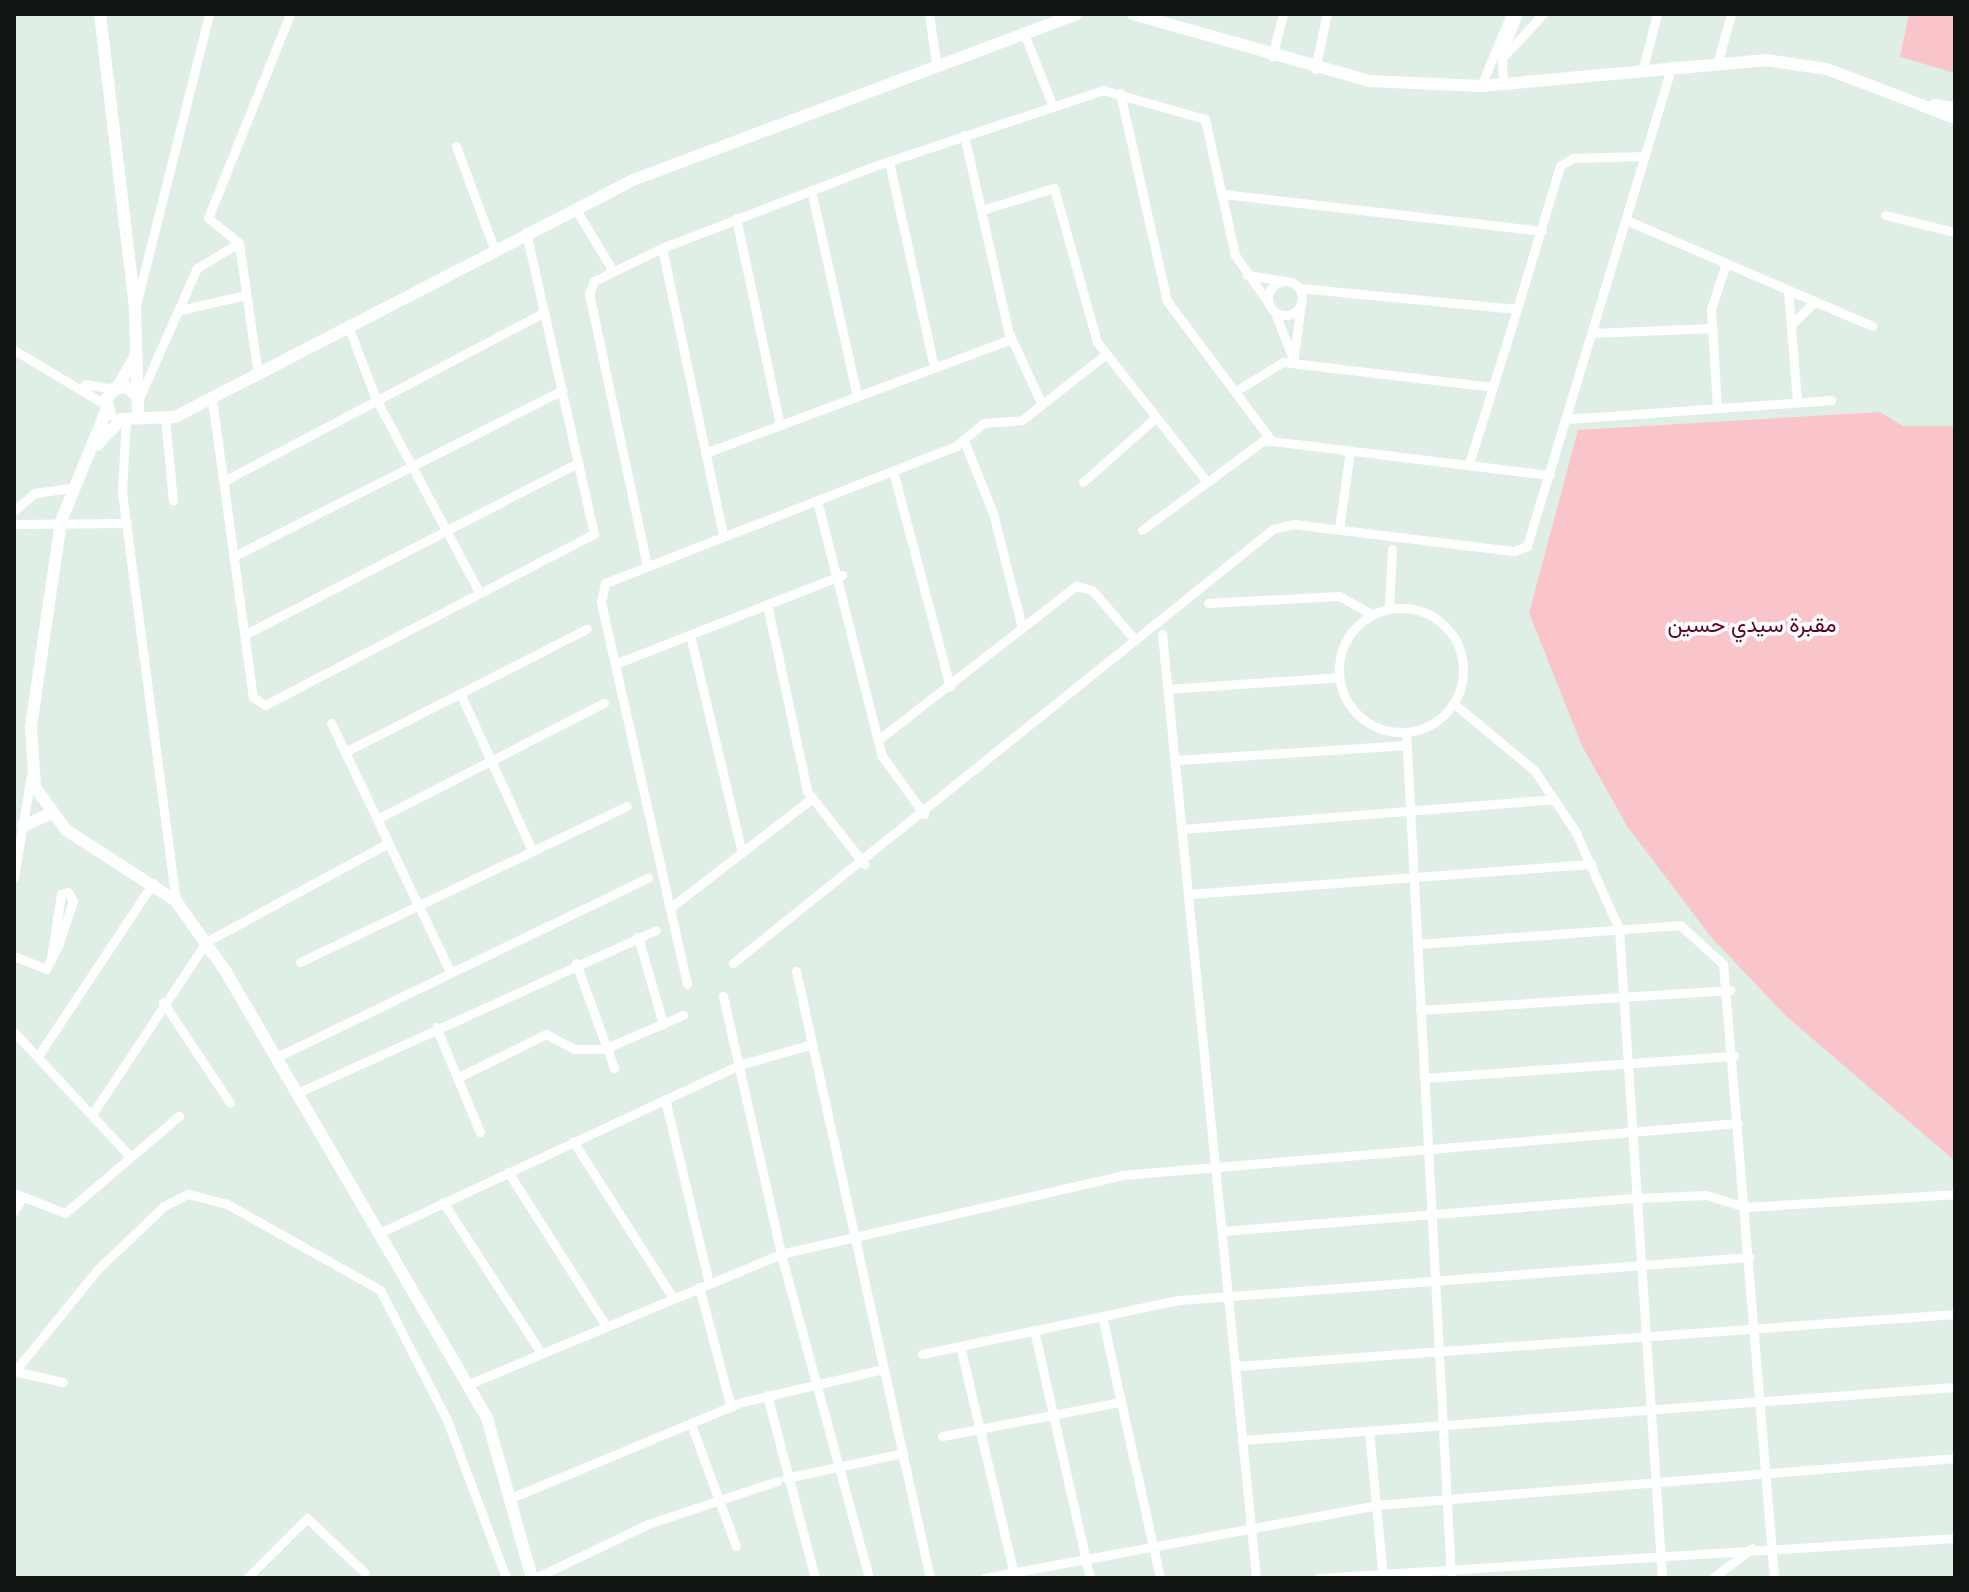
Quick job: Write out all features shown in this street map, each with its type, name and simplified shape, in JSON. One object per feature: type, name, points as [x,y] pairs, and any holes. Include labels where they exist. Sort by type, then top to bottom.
[{"type":"main road","points":[[84,463],[132,410],[138,348],[100,14]]},
{"type":"main road","points":[[106,407],[165,418],[212,399],[575,208],[936,62],[1076,14]]},
{"type":"main road","points":[[1133,14],[1272,57],[1369,81],[1481,86],[1718,61],[1805,64],[1934,105],[1955,108]]},
{"type":"main road","points":[[1934,105],[1955,118]]},
{"type":"main road","points":[[138,348],[106,407],[71,488],[61,521],[31,775],[50,814],[176,901],[206,942],[469,1384],[511,1498],[533,1578]]},
{"type":"main road","points":[[116,388],[132,410]]},
{"type":"main road","points":[[23,826],[50,814]]},
{"type":"street","points":[[135,309],[170,192],[209,14]]},
{"type":"street","points":[[239,243],[213,229],[209,214],[290,14]]},
{"type":"street","points":[[929,14],[936,62]]},
{"type":"street","points":[[1272,57],[1283,14]]},
{"type":"street","points":[[1315,69],[1327,14]]},
{"type":"street","points":[[1481,86],[1511,14]]},
{"type":"street","points":[[1503,84],[1501,59],[1518,14]]},
{"type":"street","points":[[1501,59],[1543,14]]},
{"type":"street","points":[[1643,68],[1657,14]]},
{"type":"street","points":[[1718,61],[1731,14]]},
{"type":"street","points":[[1023,31],[1052,104]]},
{"type":"street","points":[[733,963],[864,864],[1273,529],[1339,529],[1518,550],[1531,539],[1672,65]]},
{"type":"street","points":[[1120,93],[1162,289],[1239,389],[1271,440]]},
{"type":"street","points":[[647,566],[589,294],[613,271],[662,248],[889,161],[1052,104],[1120,93],[1205,119],[1247,275],[1272,308],[1293,363]]},
{"type":"street","points":[[964,135],[1011,339],[1042,405]]},
{"type":"street","points":[[456,146],[494,249]]},
{"type":"street","points":[[1469,464],[1564,161],[1645,156]]},
{"type":"street","points":[[889,161],[934,368]]},
{"type":"street","points":[[982,210],[1054,188],[1082,299],[1105,355],[1205,479]]},
{"type":"street","points":[[811,190],[857,396]]},
{"type":"street","points":[[1223,194],[1542,231]]},
{"type":"street","points":[[575,208],[613,271]]},
{"type":"street","points":[[1885,215],[1955,232]]},
{"type":"street","points":[[736,218],[780,425]]},
{"type":"street","points":[[1626,220],[1872,326]]},
{"type":"street","points":[[212,399],[255,703],[265,705],[478,590],[594,534],[526,232]]},
{"type":"street","points":[[239,243],[241,296],[258,375]]},
{"type":"street","points":[[176,901],[120,471],[132,410],[205,257],[239,243]]},
{"type":"street","points":[[662,248],[723,536]]},
{"type":"street","points":[[1717,408],[1712,299],[1726,263]]},
{"type":"street","points":[[1247,275],[1286,281],[1299,288],[1517,309]]},
{"type":"street","points":[[1272,308],[1271,288],[1286,281]]},
{"type":"street","points":[[1293,363],[1301,304],[1299,288]]},
{"type":"street","points":[[1788,290],[1797,402]]},
{"type":"street","points":[[181,310],[241,296]]},
{"type":"street","points":[[1793,323],[1814,302]]},
{"type":"street","points":[[1272,308],[1290,315],[1301,304]]},
{"type":"street","points":[[224,481],[544,312]]},
{"type":"street","points":[[348,326],[376,399],[478,590]]},
{"type":"street","points":[[1592,333],[1713,328]]},
{"type":"street","points":[[705,453],[1011,339]]},
{"type":"street","points":[[14,350],[81,384],[106,407]]},
{"type":"street","points":[[687,984],[601,592],[609,580],[964,441],[983,423],[1017,422],[1105,355]]},
{"type":"street","points":[[1239,389],[1272,363],[1492,387]]},
{"type":"street","points":[[81,384],[116,388]]},
{"type":"street","points":[[234,556],[409,464],[562,390]]},
{"type":"street","points":[[1567,419],[1831,400]]},
{"type":"street","points":[[165,418],[173,501]]},
{"type":"street","points":[[1083,482],[1155,418]]},
{"type":"street","points":[[1142,530],[1252,443],[1271,440],[1550,475]]},
{"type":"street","points":[[964,441],[993,513],[1022,628]]},
{"type":"street","points":[[1339,529],[1350,451]]},
{"type":"street","points":[[246,634],[578,463]]},
{"type":"street","points":[[893,471],[950,687]]},
{"type":"street","points":[[14,511],[35,493],[71,488]]},
{"type":"street","points":[[817,500],[842,575],[878,740],[888,769],[924,814]]},
{"type":"street","points":[[14,524],[61,521],[99,527],[127,523]]},
{"type":"street","points":[[1389,608],[1392,549]]},
{"type":"street","points":[[615,664],[842,575]]},
{"type":"street","points":[[878,740],[1081,586],[1135,640]]},
{"type":"street","points":[[1208,603],[1339,596],[1372,614]]},
{"type":"street","points":[[767,604],[811,799],[864,864]]},
{"type":"street","points":[[1389,608],[1422,611],[1449,630],[1463,671],[1453,703],[1433,723],[1406,732],[1361,718],[1338,677],[1348,636],[1372,614],[1389,608]]},
{"type":"street","points":[[345,752],[586,629]]},
{"type":"street","points":[[1162,634],[1219,1165],[1256,1578]]},
{"type":"street","points":[[690,635],[742,853]]},
{"type":"street","points":[[1168,689],[1338,677]]},
{"type":"street","points":[[460,693],[487,761],[531,848]]},
{"type":"street","points":[[377,819],[604,703]]},
{"type":"street","points":[[1453,703],[1519,751],[1554,799],[1592,864],[1619,929],[1662,1578]]},
{"type":"street","points":[[331,723],[451,973]]},
{"type":"street","points":[[1406,732],[1451,1573]]},
{"type":"street","points":[[1176,760],[1407,745]]},
{"type":"street","points":[[14,877],[31,775]]},
{"type":"street","points":[[670,908],[811,799]]},
{"type":"street","points":[[1183,829],[1554,799]]},
{"type":"street","points":[[14,806],[26,811]]},
{"type":"street","points":[[300,962],[531,848],[627,806]]},
{"type":"street","points":[[93,1113],[163,1002],[206,942],[388,843]]},
{"type":"street","points":[[1190,894],[1592,864]]},
{"type":"street","points":[[277,1057],[648,878]]},
{"type":"street","points":[[38,1056],[153,883]]},
{"type":"street","points":[[14,956],[42,970],[51,958],[73,901],[68,892],[61,894],[51,958]]},
{"type":"street","points":[[1417,944],[1619,929],[1690,929],[1723,964],[1730,990],[1774,1578]]},
{"type":"street","points":[[297,1093],[576,963],[656,930]]},
{"type":"street","points":[[638,937],[663,1024]]},
{"type":"street","points":[[576,963],[614,1068]]},
{"type":"street","points":[[796,971],[930,1578]]},
{"type":"street","points":[[1420,1010],[1730,990]]},
{"type":"street","points":[[723,996],[781,1254],[869,1578]]},
{"type":"street","points":[[163,1002],[230,1103]]},
{"type":"street","points":[[457,1078],[546,1034],[574,1049],[607,1049],[683,1015]]},
{"type":"street","points":[[436,1027],[480,1132]]},
{"type":"street","points":[[14,1032],[93,1113],[127,1153]]},
{"type":"street","points":[[377,1234],[739,1065],[812,1044]]},
{"type":"street","points":[[1424,1078],[1734,1056]]},
{"type":"street","points":[[665,1099],[731,1407]]},
{"type":"street","points":[[14,1211],[18,1195],[62,1214],[127,1153],[179,1116]]},
{"type":"street","points":[[469,1384],[781,1254],[855,1233],[1122,1175],[1428,1145],[1738,1123]]},
{"type":"street","points":[[573,1141],[673,1298]]},
{"type":"street","points":[[508,1172],[606,1326]]},
{"type":"street","points":[[63,1382],[15,1371],[97,1270],[164,1206],[188,1194],[227,1204],[380,1290],[447,1420],[506,1578]]},
{"type":"street","points":[[1223,1231],[1637,1198],[1706,1195],[1745,1207],[1955,1194]]},
{"type":"street","points":[[443,1202],[541,1353]]},
{"type":"street","points":[[922,1354],[1102,1316],[1230,1296],[1749,1257]]},
{"type":"street","points":[[1236,1366],[1955,1314]]},
{"type":"street","points":[[1102,1316],[1160,1578]]},
{"type":"street","points":[[1034,1330],[1090,1578]]},
{"type":"street","points":[[960,1346],[1014,1575]]},
{"type":"street","points":[[511,1498],[731,1407],[767,1395],[884,1369]]},
{"type":"street","points":[[1242,1440],[1955,1387]]},
{"type":"street","points":[[767,1395],[781,1480],[815,1578]]},
{"type":"street","points":[[942,1436],[1120,1402]]},
{"type":"street","points":[[691,1424],[736,1546]]},
{"type":"street","points":[[1369,1432],[1383,1576]]},
{"type":"street","points":[[533,1578],[648,1524],[781,1480],[903,1453]]},
{"type":"street","points":[[984,1578],[1014,1575],[1085,1558],[1376,1505],[1955,1458]]},
{"type":"street","points":[[247,1578],[307,1518],[364,1572]]},
{"type":"street","points":[[1318,1578],[1451,1573],[1752,1548],[1955,1538]]},
{"type":"street","points":[[1713,1578],[1752,1548]]},
{"type":"green space","points":[[1909,14],[1955,14],[1955,73],[1900,57]]},
{"type":"green space","name":"مقبرة سيدي حسين","points":[[1880,412],[1903,426],[1955,426],[1955,1161],[1786,1016],[1711,937],[1627,826],[1582,746],[1529,613],[1578,430]]}]
